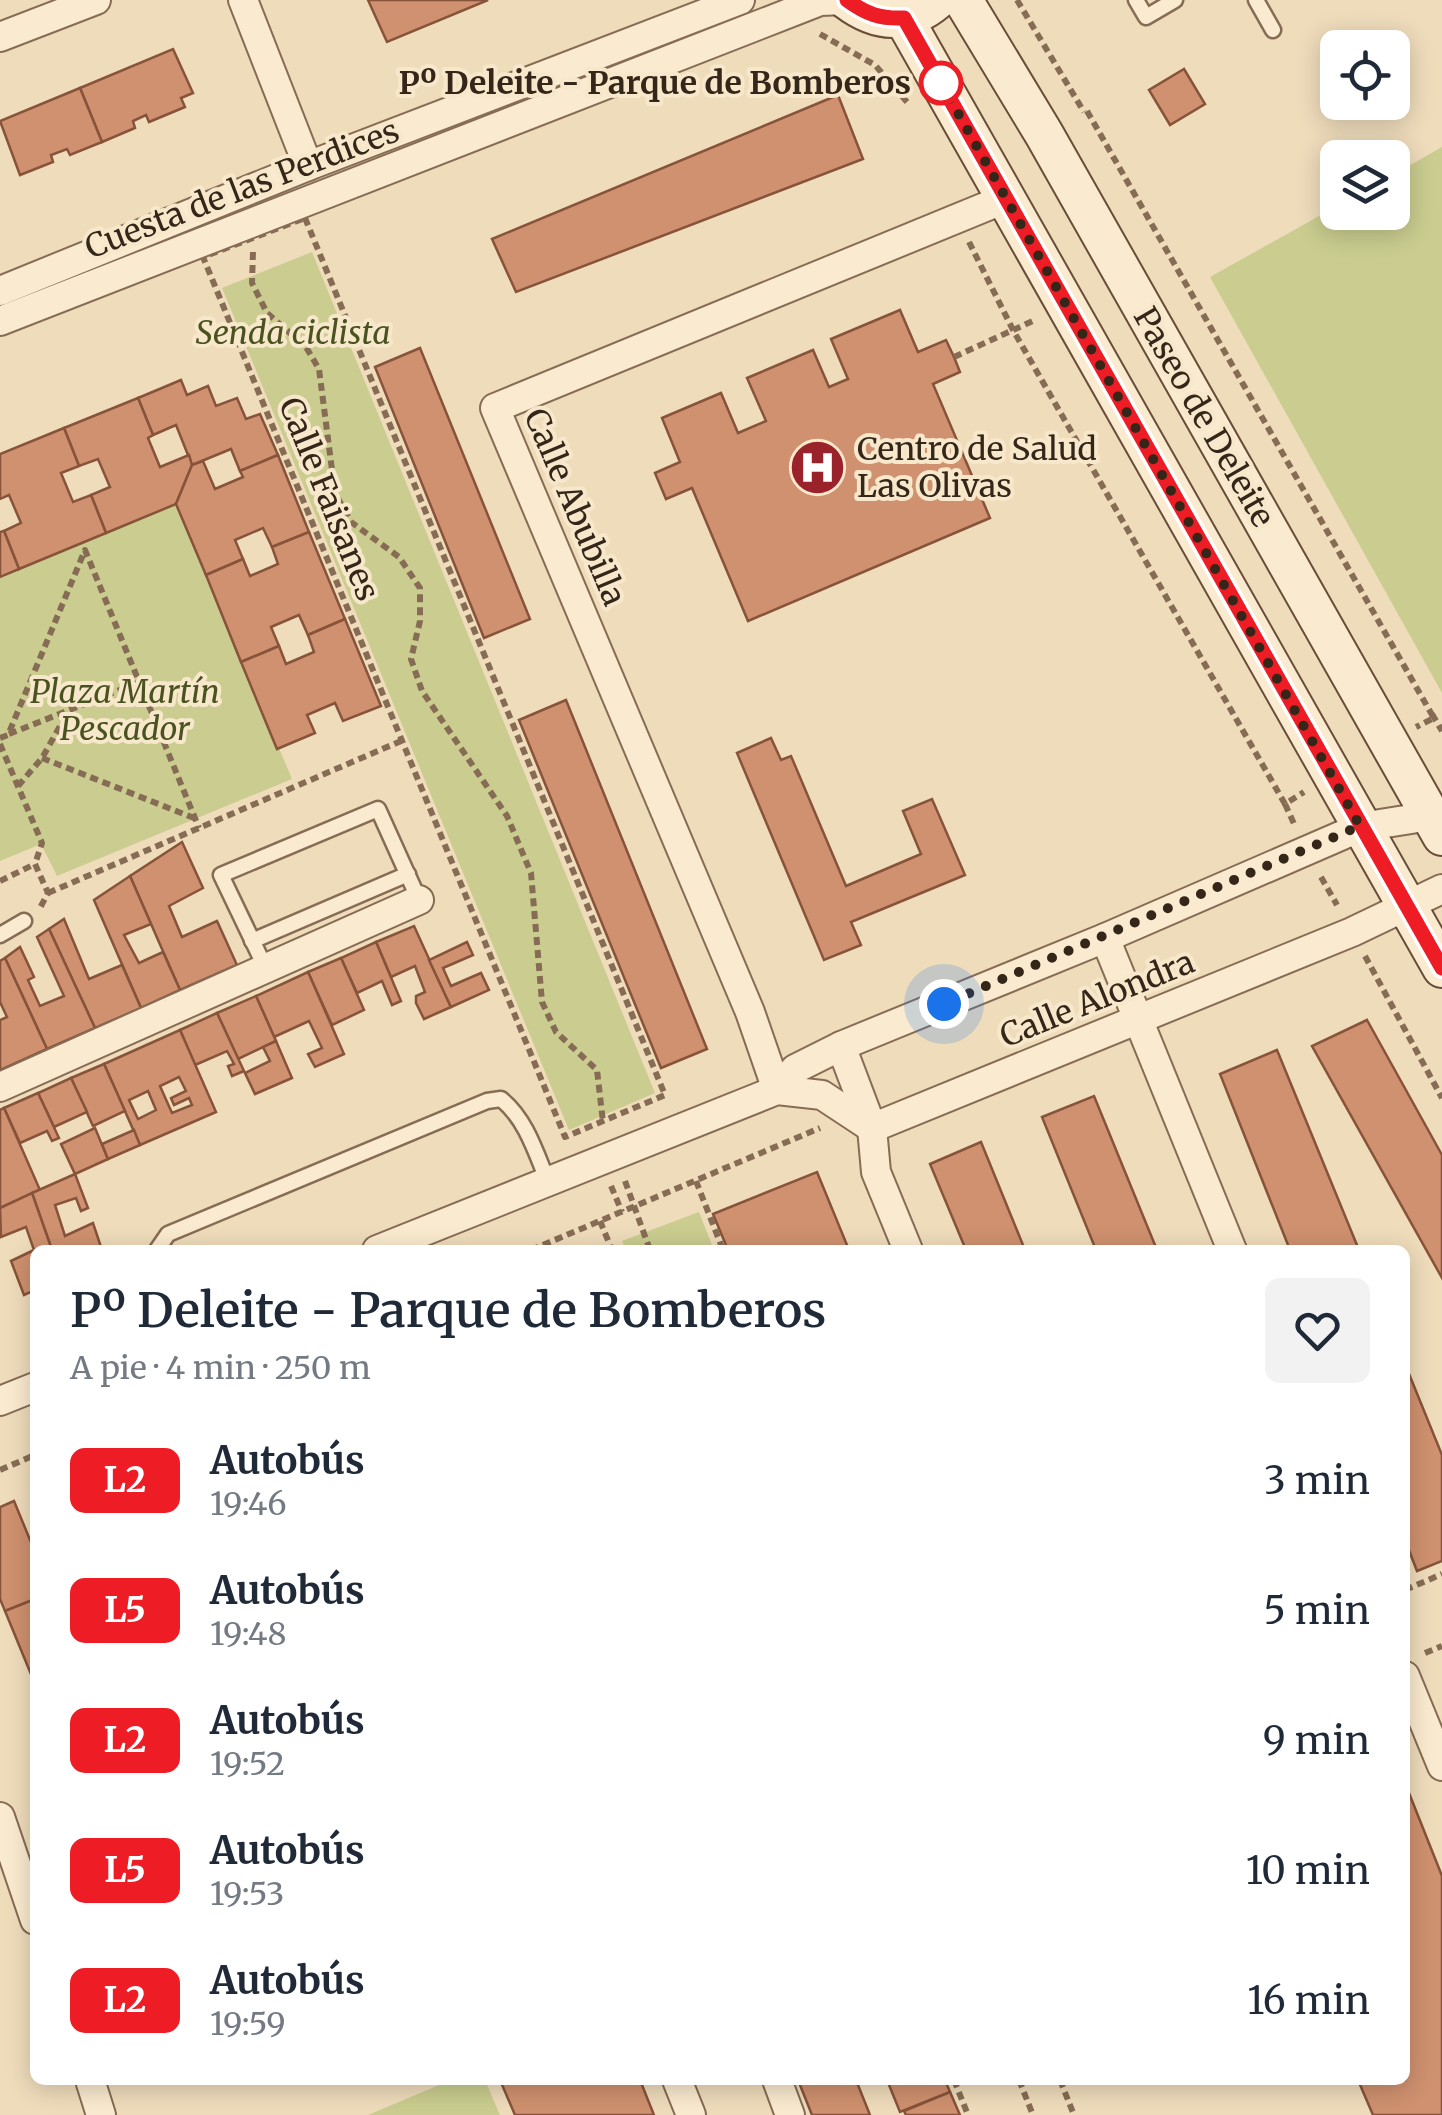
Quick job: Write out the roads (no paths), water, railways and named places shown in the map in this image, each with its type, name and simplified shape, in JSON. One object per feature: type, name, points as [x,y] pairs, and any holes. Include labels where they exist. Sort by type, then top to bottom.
[{"type":"main road","points":[[847,0],[864,13],[884,19],[924,12],[937,0]]},
{"type":"main road","name":"Paseo de Deleite","points":[[963,0],[1044,134],[1436,826]]},
{"type":"main road","name":"Paseo de Deleite","points":[[904,18],[1442,968]]},
{"type":"street","points":[[0,37],[96,0]]},
{"type":"street","points":[[244,0],[308,166]]},
{"type":"street","name":"Cuesta de las Perdices","points":[[0,291],[308,166],[740,0]]},
{"type":"street","name":"Cuesta de las Perdices","points":[[0,321],[797,10],[820,2],[847,0]]},
{"type":"street","name":"Calle Abubilla","points":[[777,1090],[750,1012],[496,408],[1007,198]]},
{"type":"street","name":"Calle Alondra","points":[[390,1245],[777,1090],[795,1069],[841,1046],[1105,938],[1360,826],[1436,826]]},
{"type":"street","name":"Calle Alondra","points":[[872,1128],[1138,1020],[1442,889]]},
{"type":"street","points":[[0,1087],[420,900]]},
{"type":"street","points":[[1105,938],[1230,1245]]},
{"type":"street","points":[[841,1046],[872,1128],[876,1172],[906,1245]]},
{"type":"street","points":[[777,1090],[822,1095],[872,1128]]},
{"type":"street","points":[[0,1401],[30,1389]]},
{"type":"street","points":[[1410,1688],[1442,1766]]},
{"type":"street","points":[[0,1817],[25,1857],[30,1888]]},
{"type":"street","points":[[92,2085],[102,2115]]},
{"type":"street","points":[[680,2085],[691,2115]]},
{"type":"street","points":[[779,2085],[790,2115]]},
{"type":"lane","points":[[1136,0],[1146,17],[1175,0]]},
{"type":"lane","points":[[1256,0],[1273,30]]},
{"type":"lane","points":[[267,970],[221,875],[378,809],[420,900]]},
{"type":"lane","points":[[252,941],[408,874]]},
{"type":"lane","points":[[0,935],[24,921]]},
{"type":"lane","points":[[160,1245],[168,1234],[501,1099],[526,1130],[548,1182]]},
{"type":"place","name":"Pº Deleite - Parque de Bomberos","points":[[941,83]]},
{"type":"place","name":"Centro de Salud Las Olivas","points":[[818,467]]},
{"type":"park label","name":"Senda ciclista","points":[[293,333]]},
{"type":"park label","name":"Plaza Martín Pescador","points":[[125,710]]}]
